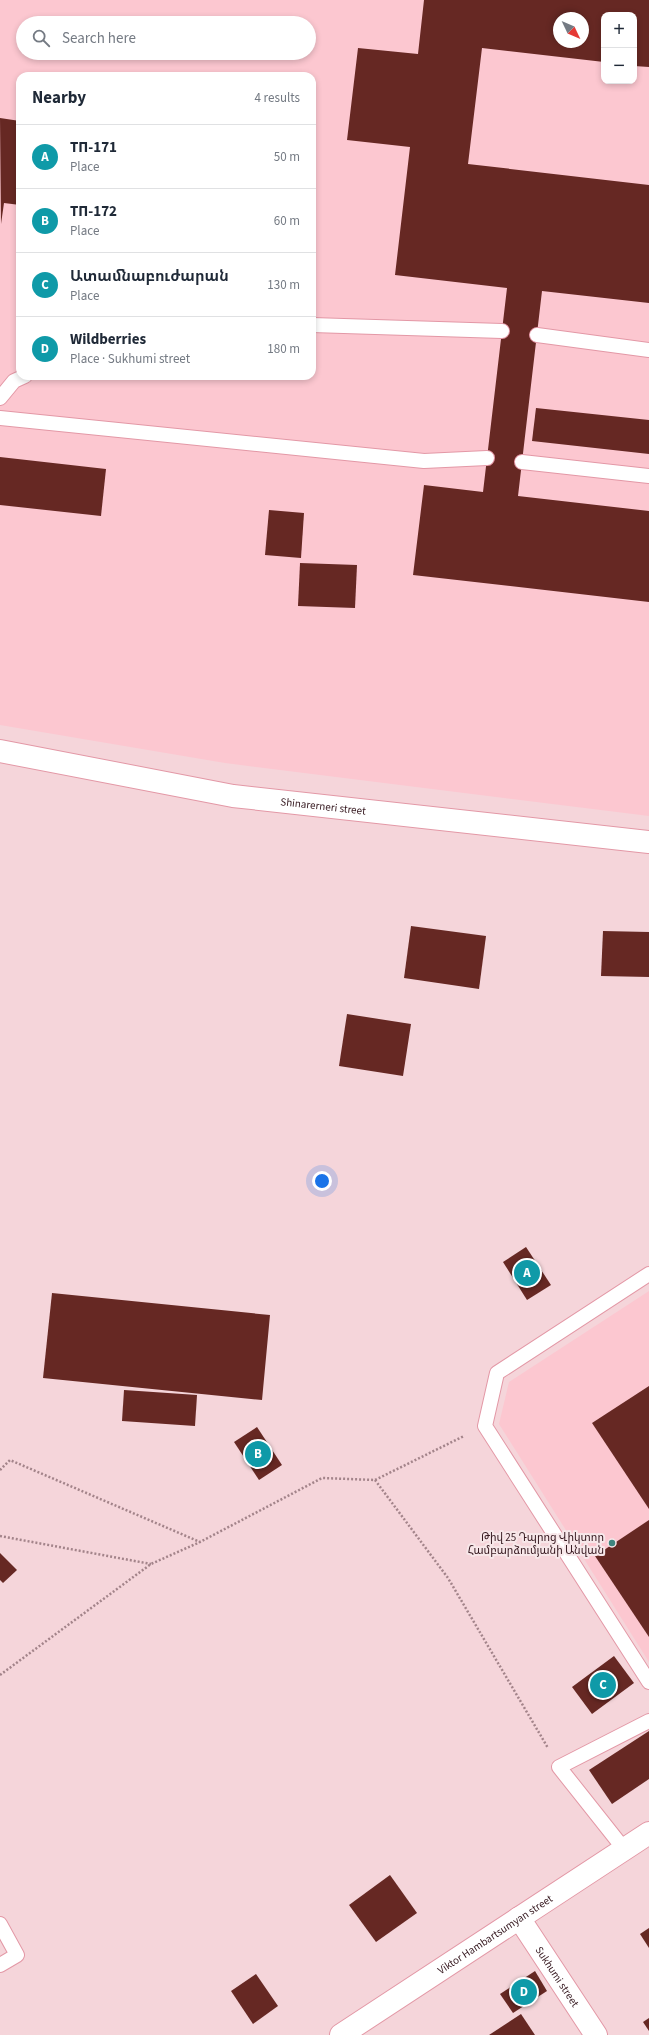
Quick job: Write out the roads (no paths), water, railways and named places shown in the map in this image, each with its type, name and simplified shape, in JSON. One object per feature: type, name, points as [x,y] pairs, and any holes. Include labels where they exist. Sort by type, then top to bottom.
[{"type":"street","name":"Shinarerneri street","points":[[0,751],[234,796],[649,842]]},
{"type":"street","name":"Viktor Hambartsumyan street","points":[[341,2035],[649,1833]]},
{"type":"street","name":"Sukhumi street","points":[[519,1918],[596,2035]]},
{"type":"lane","points":[[316,324],[502,331]]},
{"type":"lane","points":[[537,335],[649,350]]},
{"type":"lane","points":[[0,398],[16,380]]},
{"type":"lane","points":[[0,418],[424,461],[487,458]]},
{"type":"lane","points":[[522,462],[649,476]]},
{"type":"lane","points":[[649,1274],[497,1373],[485,1426],[649,1682]]},
{"type":"lane","points":[[624,1849],[559,1767],[649,1721]]},
{"type":"lane","points":[[0,1924],[17,1955],[0,1965]]},
{"type":"place","name":"ТП-171","points":[[527,1273]]},
{"type":"place","name":"ТП-172","points":[[258,1454]]},
{"type":"place","name":"Թիվ 25 Դպրոց Վիկտոր Համբարձումյանի Անվան","points":[[612,1543]]},
{"type":"place","name":"Ատամնաբուժարան","points":[[603,1685]]},
{"type":"place","name":"Wildberries","points":[[524,1992]]}]
